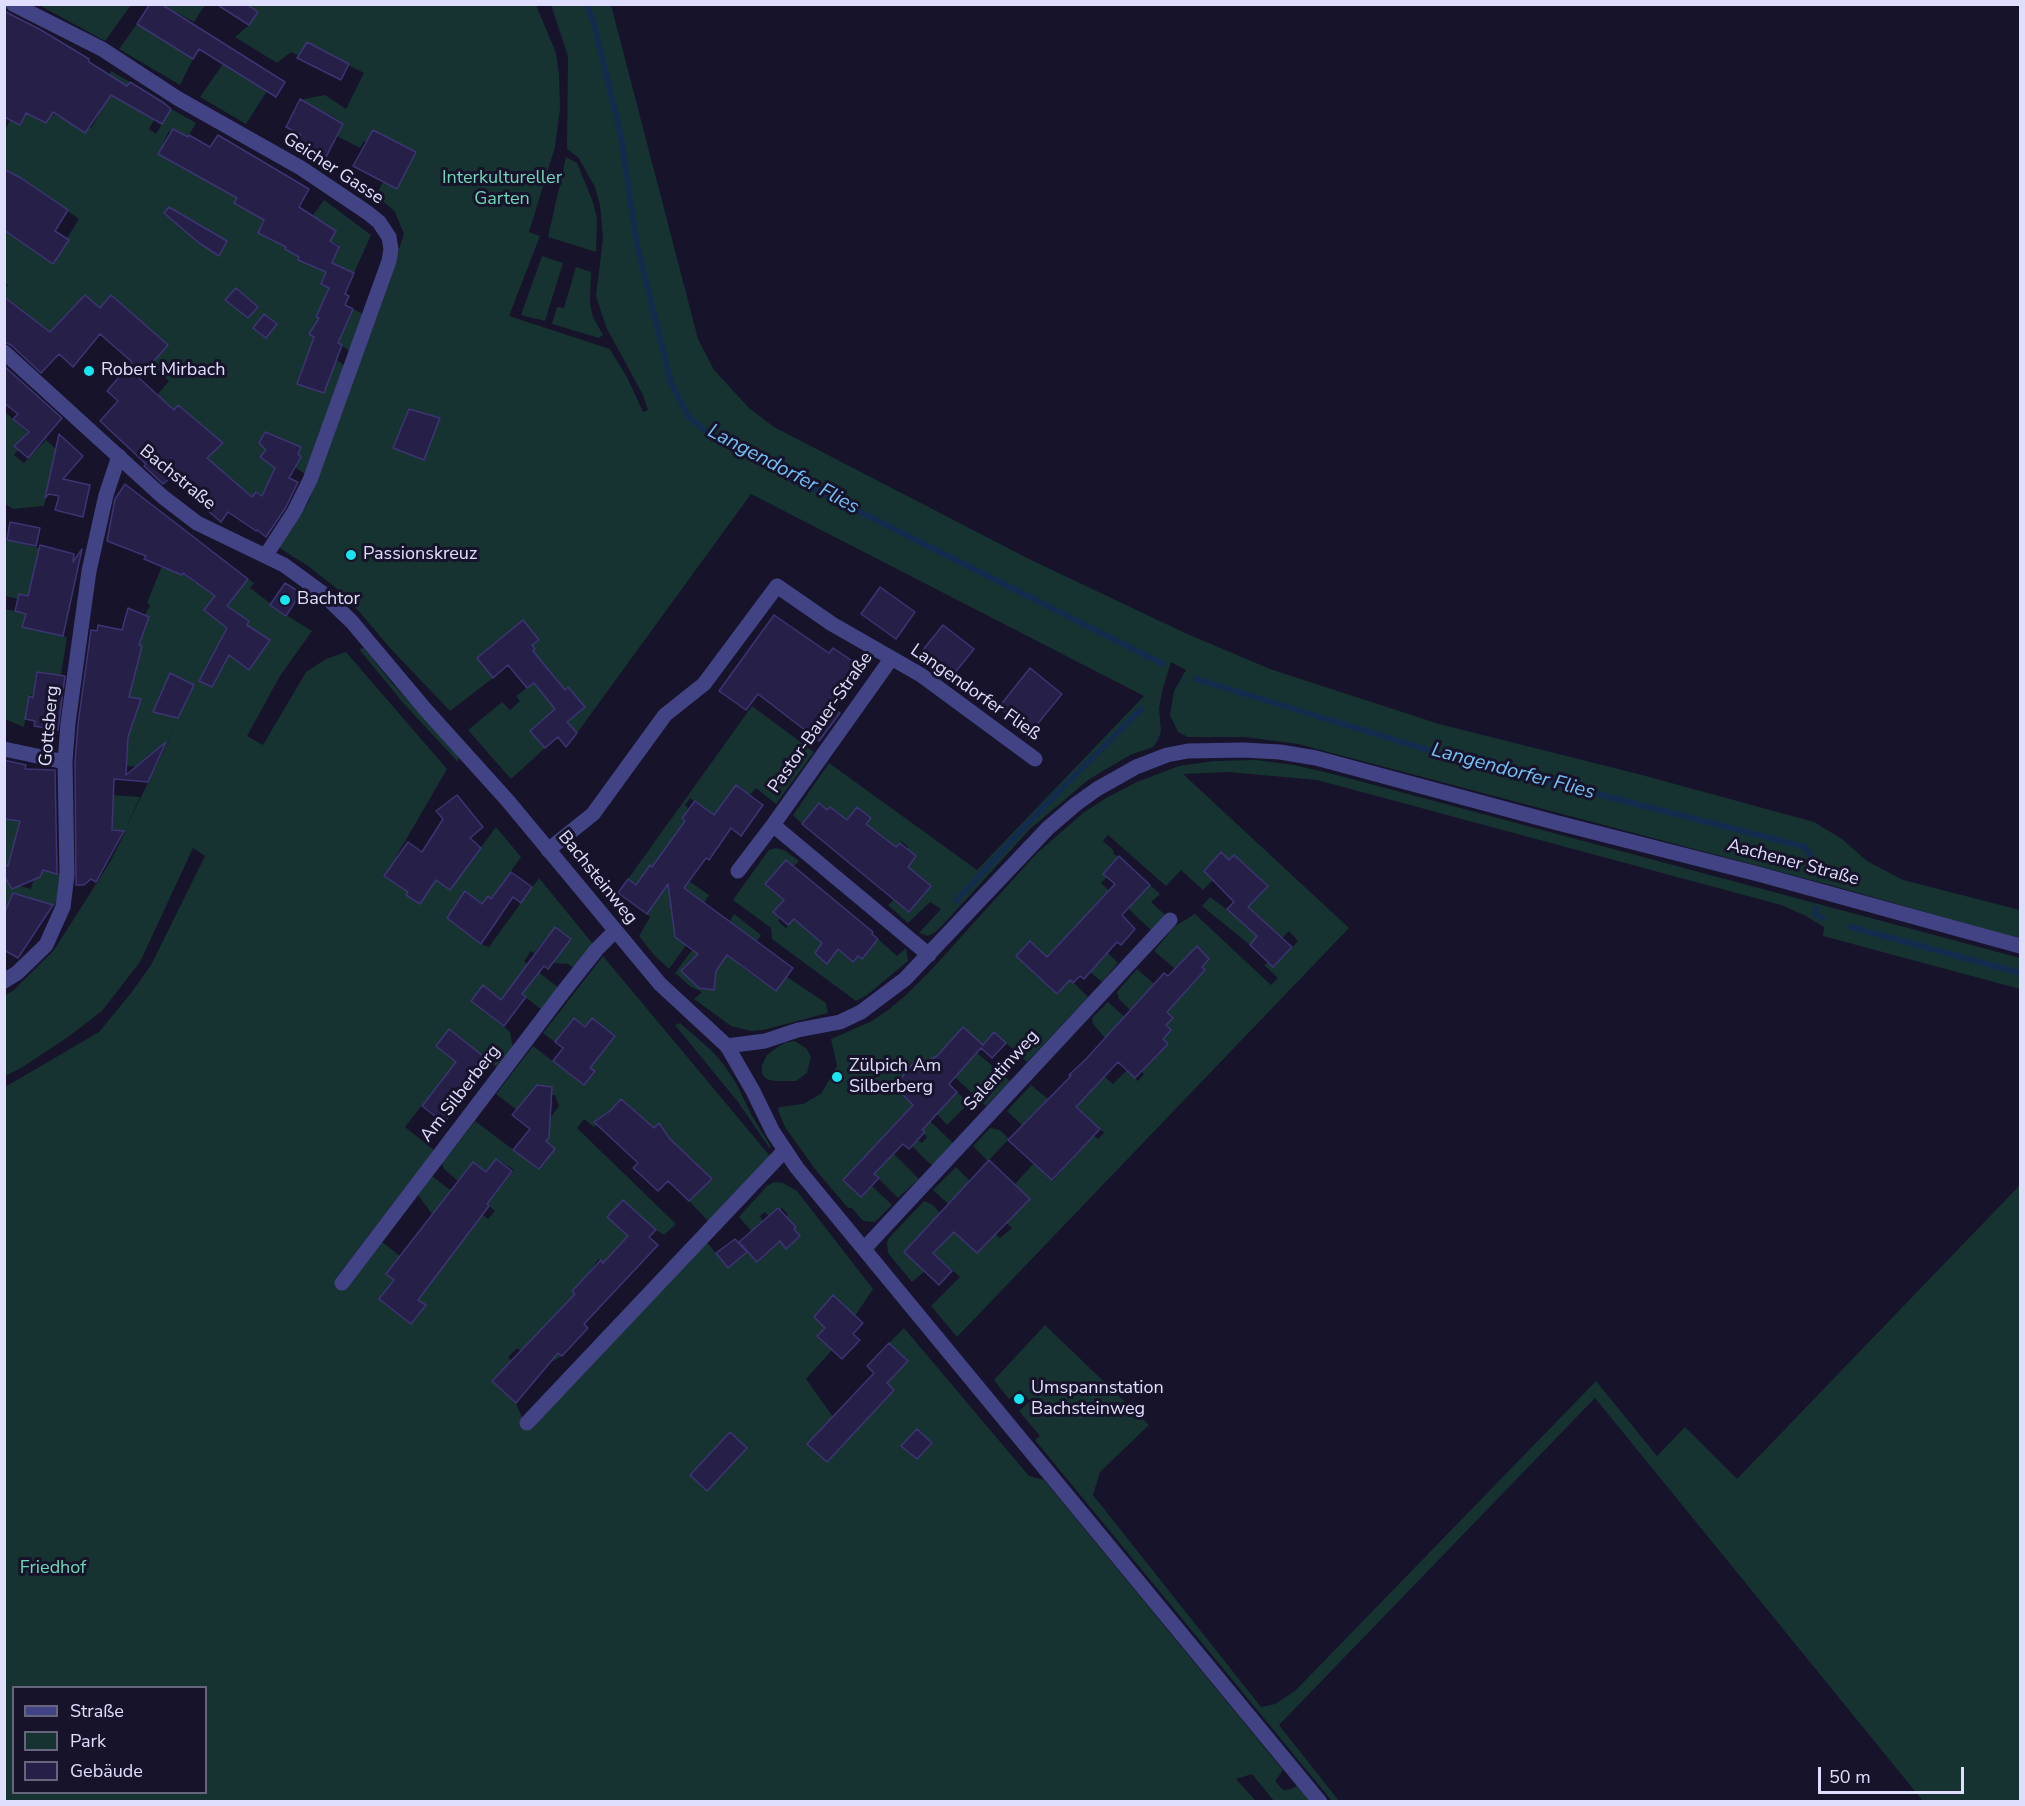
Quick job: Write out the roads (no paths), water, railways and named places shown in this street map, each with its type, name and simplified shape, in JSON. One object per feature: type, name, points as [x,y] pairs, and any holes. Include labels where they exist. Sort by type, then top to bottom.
[{"type":"street","name":"Geicher Gasse","points":[[13,4],[102,49],[177,98],[301,168],[368,213],[379,222],[389,237],[391,249],[389,261],[310,480],[294,512],[266,555]]},
{"type":"street","name":"Bachstraße","points":[[4,352],[163,497],[196,524],[284,565],[321,592],[366,638]]},
{"type":"street","name":"Gottsberg","points":[[4,981],[17,973],[46,945],[63,907],[68,875],[65,762],[68,723],[89,571],[106,495],[120,456]]},
{"type":"street","name":"Pastor-Bauer-Straße","points":[[548,850],[592,814],[664,715],[704,684],[777,586],[832,624],[891,659],[738,871]]},
{"type":"street","name":"Bachsteinweg","points":[[366,638],[425,709],[486,774],[674,999],[727,1046],[785,1150],[1320,1802]]},
{"type":"street","name":"Langendorfer Fließ","points":[[891,659],[921,675],[1035,759]]},
{"type":"street","points":[[4,749],[65,762]]},
{"type":"street","name":"Aachener Straße","points":[[727,1046],[765,1041],[850,1017],[887,995],[929,955],[1048,828],[1076,804],[1120,775],[1167,756],[1188,751],[1280,752],[1316,758],[2020,945]]},
{"type":"street","points":[[773,825],[929,955]]},
{"type":"street","name":"Salentinweg","points":[[864,1249],[1170,920]]},
{"type":"street","name":"Am Silberberg","points":[[342,1283],[563,992],[597,949],[615,931]]},
{"type":"street","points":[[527,1423],[785,1150]]},
{"type":"waterway","name":"Langendorfer Flies","points":[[587,4],[621,136],[637,245],[671,383],[688,416],[713,438],[1163,664]]},
{"type":"waterway","name":"Langendorfer Flies","points":[[1196,679],[1441,754],[1805,847],[1818,873]]},
{"type":"waterway","points":[[956,901],[1029,822],[1141,709]]},
{"type":"waterway","name":"Langendorfer Flies","points":[[1816,908],[1815,914],[1822,918]]},
{"type":"waterway","name":"Langendorfer Flies","points":[[1851,927],[2020,973]]},
{"type":"place","name":"Robert Mirbach","points":[[89,371]]},
{"type":"place","name":"Passionskreuz","points":[[351,555]]},
{"type":"place","name":"Bachtor","points":[[285,600]]},
{"type":"place","name":"Zülpich Am Silberberg","points":[[837,1077]]},
{"type":"place","name":"Umspannstation Bachsteinweg","points":[[1019,1399]]},
{"type":"park label","name":"Interkultureller Garten","points":[[502,189]]},
{"type":"park label","name":"Friedhof","points":[[53,1569]]}]
